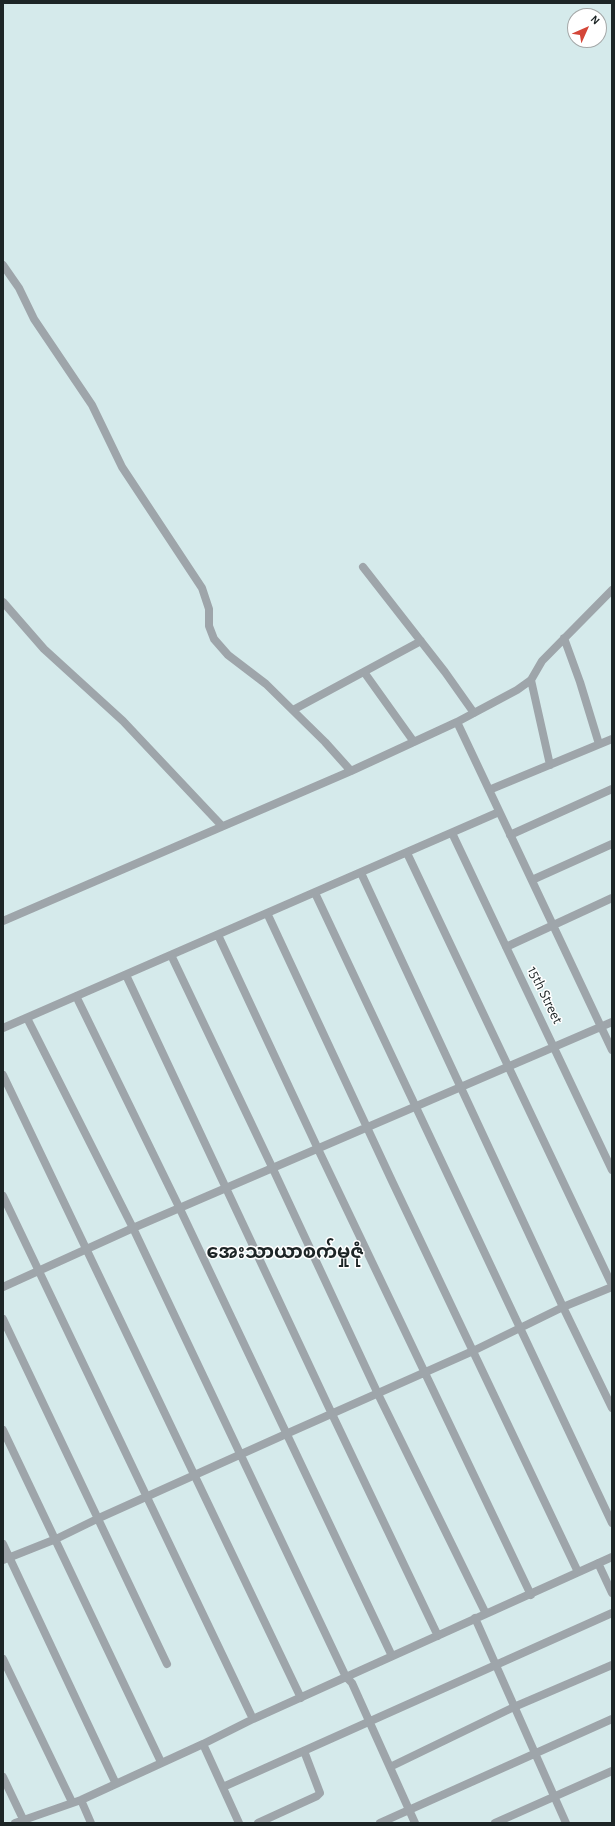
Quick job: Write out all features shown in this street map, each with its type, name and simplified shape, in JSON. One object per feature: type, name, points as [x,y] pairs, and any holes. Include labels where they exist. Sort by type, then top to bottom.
[{"type":"street","points":[[3,265],[19,288],[34,319],[92,405],[122,468],[202,588],[209,609],[209,626],[214,639],[228,655],[266,684],[293,710],[351,771]]},
{"type":"street","points":[[362,567],[421,641],[474,713]]},
{"type":"street","points":[[3,921],[351,771],[457,722],[517,690],[531,680],[542,662],[564,638],[611,594]]},
{"type":"street","points":[[3,602],[44,649],[123,721],[222,826]]},
{"type":"street","points":[[564,638],[580,682],[599,744]]},
{"type":"street","points":[[293,710],[421,641]]},
{"type":"street","points":[[364,672],[414,742]]},
{"type":"street","points":[[531,680],[550,765]]},
{"type":"street","points":[[457,722],[612,1050]]},
{"type":"street","points":[[489,790],[612,739]]},
{"type":"street","points":[[510,835],[612,789]]},
{"type":"street","points":[[3,1028],[499,812]]},
{"type":"street","name":"15th Street","points":[[452,833],[612,1170]]},
{"type":"street","points":[[532,880],[612,844]]},
{"type":"street","points":[[6,1559],[56,1539],[98,1518],[378,1394],[520,1330],[563,1307],[612,1286],[407,853]]},
{"type":"street","points":[[361,873],[462,1087],[563,1307],[612,1408]]},
{"type":"street","points":[[314,893],[612,1523]]},
{"type":"street","points":[[506,947],[612,898]]},
{"type":"street","points":[[267,913],[367,1128],[578,1572]]},
{"type":"street","points":[[218,935],[424,1373],[531,1595]]},
{"type":"street","points":[[171,955],[378,1394],[486,1614]]},
{"type":"street","points":[[126,975],[438,1636]]},
{"type":"street","points":[[76,996],[180,1209],[392,1656]]},
{"type":"street","points":[[27,1018],[133,1228],[346,1677],[352,1683],[415,1823]]},
{"type":"street","points":[[3,1286],[133,1228],[612,1022]]},
{"type":"street","points":[[3,1075],[301,1698]]},
{"type":"street","points":[[3,1196],[148,1496],[253,1719]]},
{"type":"street","points":[[3,1319],[167,1664]]},
{"type":"street","points":[[3,1430],[161,1762]]},
{"type":"street","points":[[3,1544],[6,1559],[116,1784]]},
{"type":"street","points":[[15,1823],[81,1800],[203,1744],[253,1719],[475,1618],[531,1595],[578,1572],[612,1558]]},
{"type":"street","points":[[598,1563],[612,1593]]},
{"type":"street","points":[[223,1787],[612,1613]]},
{"type":"street","points":[[475,1618],[566,1823]]},
{"type":"street","points":[[3,1659],[72,1802]]},
{"type":"street","points":[[390,1768],[514,1708],[612,1665]]},
{"type":"street","points":[[380,1823],[612,1719]]},
{"type":"street","points":[[203,1744],[239,1823]]},
{"type":"street","points":[[258,1823],[317,1796],[320,1792],[304,1751]]},
{"type":"street","points":[[495,1823],[612,1771]]},
{"type":"street","points":[[3,1777],[23,1819]]},
{"type":"street","points":[[81,1800],[91,1823]]},
{"type":"district","name":"အေးသာယာစက်မှုဇုံ","points":[[285,1252]]}]
